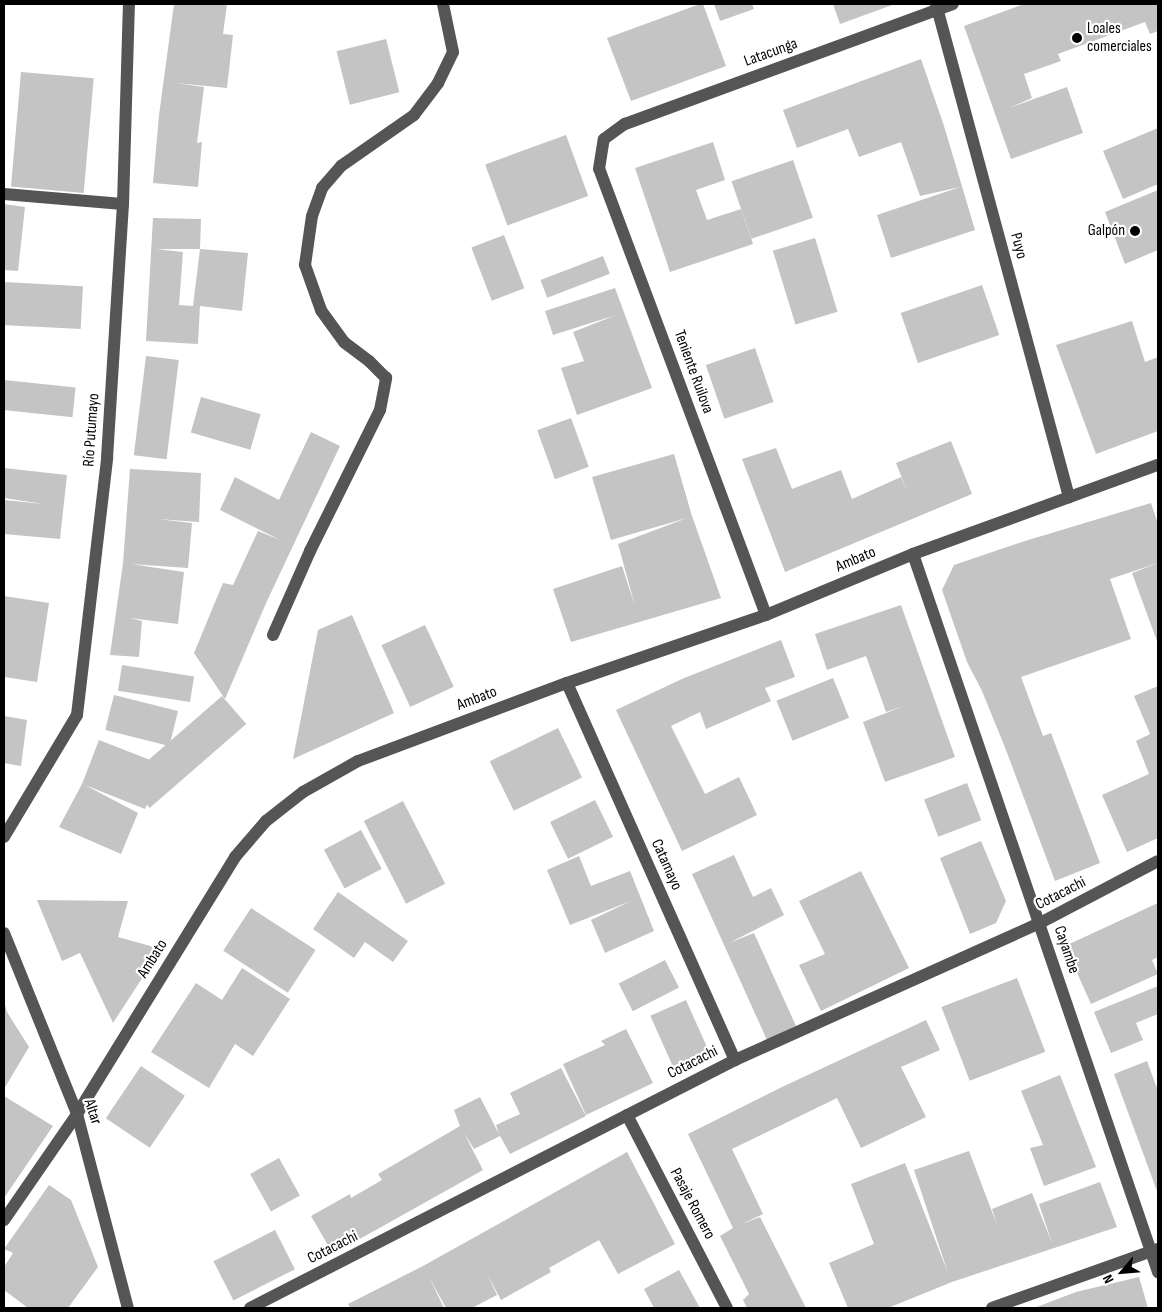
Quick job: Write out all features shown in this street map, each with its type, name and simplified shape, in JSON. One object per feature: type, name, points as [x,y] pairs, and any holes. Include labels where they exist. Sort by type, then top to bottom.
[{"type":"street","name":"Río Putumayo","points":[[4,837],[77,715],[107,458],[123,204],[129,4]]},
{"type":"street","points":[[273,635],[310,551],[380,410],[386,378],[369,360],[344,342],[321,310],[305,265],[312,216],[322,188],[340,166],[414,116],[438,84],[453,52],[443,4]]},
{"type":"street","name":"Latacunga","points":[[604,139],[625,124],[936,7],[953,4]]},
{"type":"street","name":"Puyo","points":[[936,7],[1069,497]]},
{"type":"street","name":"Teniente Ruilova","points":[[604,139],[599,169],[766,615]]},
{"type":"street","points":[[4,194],[123,204]]},
{"type":"street","name":"Ambato","points":[[4,1220],[77,1114],[235,857],[266,822],[304,792],[358,761],[567,683],[766,615],[912,554],[1069,497],[1157,469]]},
{"type":"street","name":"Cayambe","points":[[912,554],[1155,1250],[1158,1272]]},
{"type":"street","name":"Catamayo","points":[[567,683],[735,1060]]},
{"type":"street","name":"Cotacachi","points":[[250,1308],[735,1060],[1040,923],[1158,861]]},
{"type":"street","name":"Altar","points":[[4,933],[77,1114],[128,1308]]},
{"type":"street","name":"Pasaje Romero","points":[[627,1116],[728,1308]]},
{"type":"street","points":[[992,1308],[1155,1250]]},
{"type":"building","points":[[174,4],[227,4],[223,34],[233,35],[227,88],[176,83],[204,87],[197,143],[202,142],[198,187],[153,183],[159,115]]},
{"type":"building","points":[[703,4],[726,66],[631,101],[607,38]]},
{"type":"building","points":[[714,4],[752,4],[754,9],[720,21]]},
{"type":"building","points":[[833,4],[895,4],[840,24]]},
{"type":"building","points":[[1024,4],[1158,4],[1158,31],[1150,34],[1145,22],[1058,54],[1061,61],[1024,74],[1032,98],[1009,108],[1067,87],[1083,133],[1011,159],[964,26]]},
{"type":"building","points":[[386,39],[399,92],[350,105],[337,51]]},
{"type":"building","points":[[921,59],[944,126],[975,230],[891,258],[877,215],[960,187],[920,196],[901,142],[859,157],[848,129],[797,148],[783,110]]},
{"type":"building","points":[[21,72],[94,78],[84,193],[11,187]]},
{"type":"building","points":[[1158,128],[1158,184],[1123,199],[1103,151]]},
{"type":"building","points":[[566,135],[588,196],[507,225],[485,164]]},
{"type":"building","points":[[713,142],[725,180],[696,190],[707,220],[741,209],[753,244],[670,272],[635,168]]},
{"type":"building","points":[[793,160],[813,218],[751,239],[732,181]]},
{"type":"building","name":"Galpón","points":[[1158,190],[1158,250],[1125,264],[1105,212]]},
{"type":"building","points":[[4,204],[25,207],[18,271],[4,270]]},
{"type":"building","points":[[153,218],[201,219],[200,249],[248,253],[242,311],[200,306],[198,344],[146,341]],"holes":[[[156,249],[200,249],[193,306],[179,305],[183,252]]]},
{"type":"building","points":[[504,235],[524,288],[492,301],[471,248]]},
{"type":"building","points":[[815,238],[838,312],[795,324],[773,251]]},
{"type":"building","points":[[603,256],[610,274],[547,298],[540,280]]},
{"type":"building","points":[[4,282],[83,286],[81,329],[4,325]]},
{"type":"building","points":[[982,285],[999,335],[918,363],[901,313]]},
{"type":"building","points":[[615,288],[652,388],[577,415],[561,368],[584,361],[573,332],[616,315],[553,335],[545,311]]},
{"type":"building","points":[[1132,321],[1145,362],[1158,357],[1158,431],[1096,454],[1056,345]]},
{"type":"building","points":[[755,348],[774,402],[724,419],[706,365]]},
{"type":"building","points":[[146,356],[179,360],[167,459],[134,455]]},
{"type":"building","points":[[4,380],[76,388],[72,417],[4,410]]},
{"type":"building","points":[[201,397],[261,414],[250,450],[191,433]]},
{"type":"building","points":[[571,418],[589,467],[555,479],[537,430]]},
{"type":"building","points":[[311,432],[340,446],[267,601],[225,699],[194,653],[223,583],[233,585],[258,531],[280,540],[220,510],[235,477],[279,500]]},
{"type":"building","points":[[951,441],[972,494],[785,572],[742,459],[776,448],[792,489],[841,470],[852,499],[901,477],[909,496],[896,463]]},
{"type":"building","points":[[674,454],[692,516],[721,598],[571,642],[553,589],[622,566],[635,606],[618,544],[687,518],[611,540],[592,477]]},
{"type":"building","points":[[4,468],[67,475],[60,539],[4,534],[4,500],[44,504],[4,498]]},
{"type":"building","points":[[130,469],[201,473],[199,522],[158,519],[192,523],[188,568],[131,564],[184,572],[178,624],[129,618],[142,621],[139,657],[110,655],[123,563]]},
{"type":"building","points":[[1151,503],[1158,524],[1158,563],[1110,579],[1131,639],[1021,677],[1043,736],[1051,733],[1100,863],[1055,881],[1006,750],[982,691],[967,662],[942,590],[954,565],[1025,541]]},
{"type":"building","points":[[1158,563],[1158,644],[1132,573]]},
{"type":"building","points":[[4,596],[49,603],[37,682],[4,677]]},
{"type":"building","points":[[901,605],[955,757],[885,782],[863,722],[904,706],[886,712],[866,656],[827,670],[815,634]]},
{"type":"building","points":[[352,615],[394,713],[293,759],[318,630]]},
{"type":"building","points":[[425,625],[454,687],[410,707],[381,645]]},
{"type":"building","points":[[781,640],[795,677],[765,688],[771,701],[706,729],[700,712],[671,726],[705,794],[739,777],[757,815],[682,851],[616,710],[684,678]]},
{"type":"building","points":[[122,665],[194,676],[190,702],[118,691]]},
{"type":"building","points":[[833,678],[849,718],[793,741],[776,701]]},
{"type":"building","points":[[1158,686],[1158,838],[1127,852],[1102,795],[1149,774],[1136,741],[1150,734],[1134,696]]},
{"type":"building","points":[[114,695],[178,711],[169,746],[105,730]]},
{"type":"building","points":[[222,696],[246,724],[150,808],[125,780]]},
{"type":"building","points":[[4,716],[27,720],[21,766],[4,763]]},
{"type":"building","points":[[558,728],[582,777],[514,811],[490,761]]},
{"type":"building","points":[[99,740],[163,765],[145,809],[85,785],[138,813],[121,854],[59,827],[82,784]]},
{"type":"building","points":[[967,783],[981,820],[938,837],[924,799]]},
{"type":"building","points":[[595,800],[613,837],[568,859],[550,822]]},
{"type":"building","points":[[403,801],[445,884],[406,904],[364,821]]},
{"type":"building","points":[[361,830],[382,869],[345,889],[324,850]]},
{"type":"building","points":[[981,841],[1006,901],[996,923],[970,934],[940,858]]},
{"type":"building","points":[[734,855],[753,897],[771,888],[784,915],[729,943],[754,933],[796,1026],[767,1040],[692,874]]},
{"type":"building","points":[[579,856],[591,886],[630,871],[654,931],[605,953],[591,920],[631,901],[570,925],[547,870]]},
{"type":"building","points":[[861,871],[909,968],[821,1011],[799,965],[825,954],[799,901]]},
{"type":"building","points":[[338,892],[408,941],[393,962],[365,942],[354,958],[313,929]]},
{"type":"building","points":[[37,900],[128,901],[118,937],[161,949],[113,1023],[80,953],[62,961]]},
{"type":"building","points":[[1158,903],[1158,957],[1152,960],[1158,974],[1091,1004],[1065,946]]},
{"type":"building","points":[[251,908],[316,950],[288,993],[223,951]]},
{"type":"building","points":[[665,960],[679,988],[633,1011],[619,984]]},
{"type":"building","points":[[242,968],[290,999],[253,1056],[235,1044],[209,1088],[151,1052],[196,983],[222,1000]]},
{"type":"building","points":[[1017,978],[1045,1052],[970,1081],[941,1007]]},
{"type":"building","points":[[1158,986],[1158,1014],[1136,1023],[1143,1040],[1111,1053],[1094,1012]]},
{"type":"building","points":[[686,1000],[710,1055],[675,1071],[650,1016]]},
{"type":"building","points":[[4,1001],[7,1012],[29,1047],[4,1089]]},
{"type":"building","points":[[926,1020],[940,1050],[901,1067],[926,1117],[861,1148],[837,1098],[732,1149],[763,1214],[742,1224],[760,1217],[806,1308],[747,1308],[743,1300],[749,1294],[720,1236],[733,1228],[688,1134],[782,1087]]},
{"type":"building","points":[[626,1029],[653,1083],[586,1115],[563,1064],[605,1045],[601,1041]]},
{"type":"building","points":[[1147,1061],[1158,1091],[1158,1194],[1114,1074]]},
{"type":"building","points":[[141,1066],[185,1096],[150,1148],[106,1118]]},
{"type":"building","points":[[561,1068],[586,1116],[510,1154],[500,1136],[474,1149],[464,1133],[483,1170],[333,1254],[311,1216],[350,1194],[351,1198],[382,1180],[378,1174],[460,1126],[454,1110],[480,1097],[499,1134],[496,1125],[520,1114],[510,1093]]},
{"type":"building","points":[[1060,1075],[1096,1167],[1044,1186],[1030,1148],[1043,1145],[1021,1091]]},
{"type":"building","points":[[4,1096],[53,1126],[4,1198]]},
{"type":"building","points":[[969,1151],[997,1225],[992,1209],[1032,1193],[1052,1243],[1039,1204],[1100,1182],[1117,1227],[952,1282],[888,1308],[848,1308],[829,1263],[874,1244],[851,1184],[905,1163],[948,1273],[914,1170]]},
{"type":"building","points":[[627,1152],[675,1244],[618,1274],[599,1240],[549,1268],[551,1272],[501,1300],[487,1274],[497,1295],[472,1308],[446,1308],[429,1277],[444,1308],[350,1308],[348,1304],[423,1266]]},
{"type":"building","points":[[279,1158],[300,1196],[271,1212],[250,1174]]},
{"type":"building","points":[[49,1185],[71,1200],[98,1267],[68,1308],[28,1308],[4,1290],[4,1267],[13,1253],[4,1249]]},
{"type":"building","points":[[275,1230],[295,1269],[233,1301],[214,1261]]},
{"type":"building","points":[[679,1270],[700,1308],[654,1308],[644,1289]]},
{"type":"building","points":[[1139,1277],[1148,1308],[1034,1308],[1076,1292]]},
{"type":"place","name":"Loales comerciales","points":[[1077,38]]},
{"type":"place","name":"Galpón","points":[[1135,231]]}]
